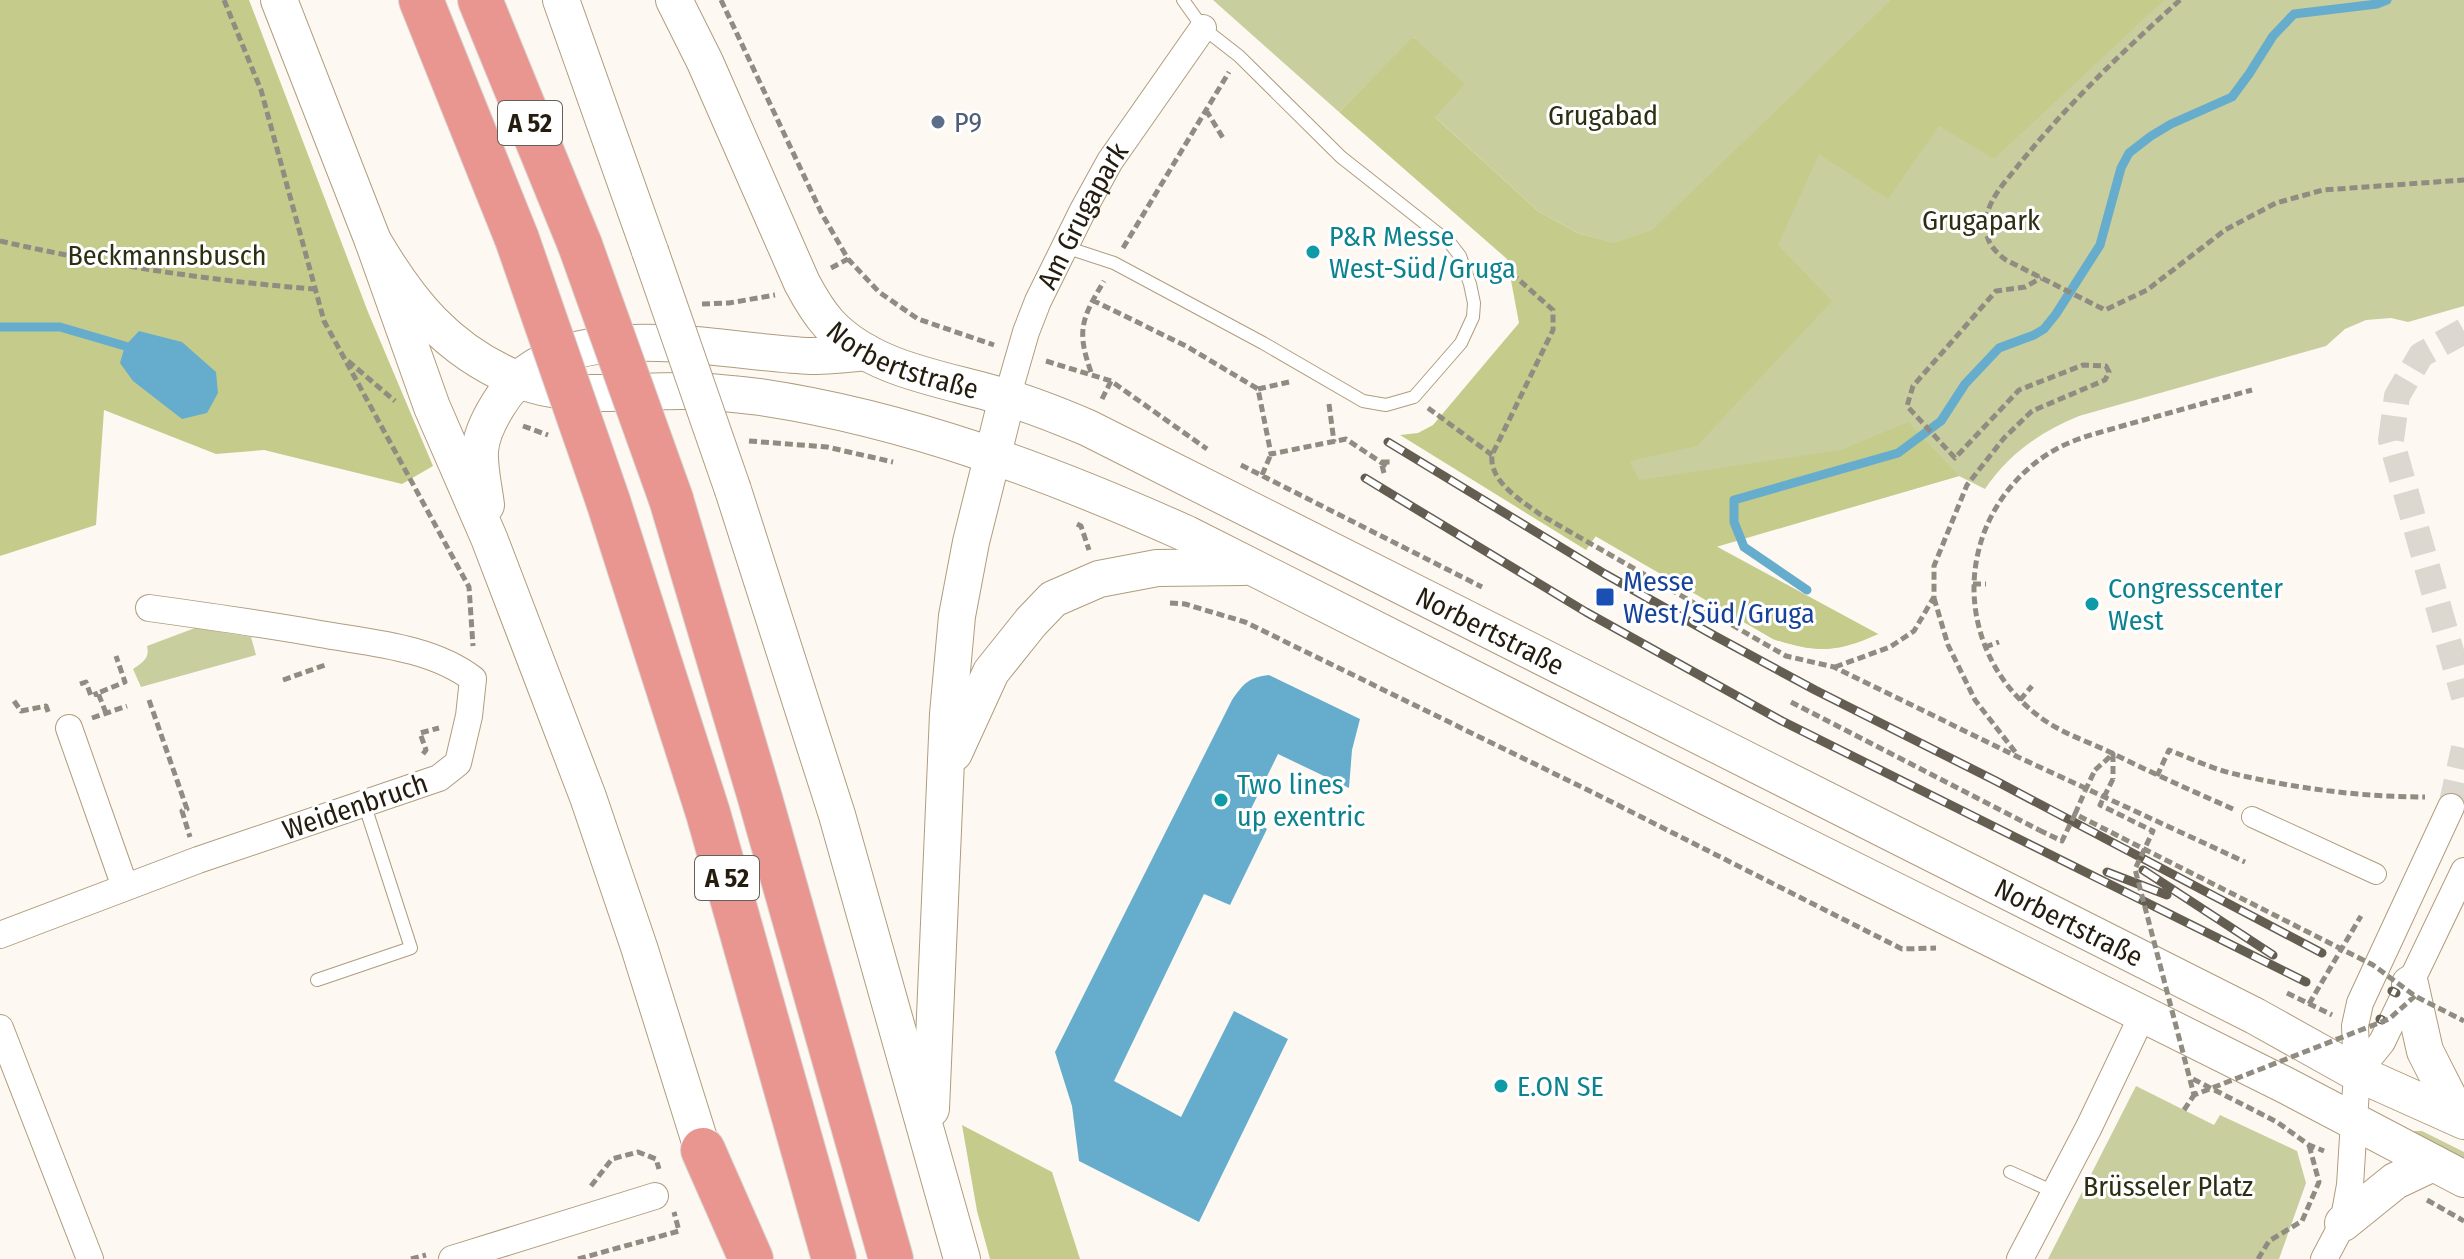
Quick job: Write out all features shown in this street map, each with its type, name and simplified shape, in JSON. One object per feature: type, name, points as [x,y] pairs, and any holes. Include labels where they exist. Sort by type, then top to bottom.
[{"type":"highway","name":"A 52","points":[[421,0],[517,239],[608,501],[708,813],[834,1259]]},
{"type":"highway","name":"A 52","points":[[480,0],[580,245],[671,499],[891,1259]]},
{"type":"highway","points":[[703,1150],[751,1259]]},
{"type":"main road","points":[[279,0],[373,241],[432,407],[489,538],[588,797],[639,947],[735,1259]]},
{"type":"main road","points":[[561,0],[733,490],[837,815],[962,1259]]},
{"type":"main road","name":"Norbertstraße","points":[[674,0],[705,62],[808,293],[830,325],[866,352],[919,373],[1007,398],[1088,428],[2255,1016],[2357,1073],[2461,1120]]},
{"type":"main road","name":"Norbertstraße","points":[[373,241],[411,300],[429,320],[466,353],[517,379],[562,393],[685,391],[759,397],[862,418],[994,456],[1147,516],[2143,1014],[2448,1171]]},
{"type":"main road","points":[[489,538],[480,451],[492,414],[505,392],[527,370],[559,355],[603,346],[641,343],[695,343],[808,356],[866,352]]},
{"type":"main road","name":"Am Grugapark","points":[[930,1140],[948,714],[957,616],[968,553],[1007,398]]},
{"type":"main road","points":[[946,772],[991,672],[1053,599],[1099,579],[1157,568],[1250,566]]},
{"type":"main road","points":[[2413,990],[2425,1051],[2461,1120]]},
{"type":"main road","points":[[2343,1223],[2395,1181],[2448,1171]]},
{"type":"street","name":"Am Grugapark","points":[[1007,398],[1038,301],[1110,161],[1203,28]]},
{"type":"street","points":[[149,608],[250,622],[414,652],[456,667],[473,679]]},
{"type":"street","name":"Weidenbruch","points":[[0,935],[125,887],[439,778],[458,763],[469,716],[473,679]]},
{"type":"street","points":[[60,723],[125,887]]},
{"type":"street","points":[[2324,1259],[2343,1223],[2350,1185],[2357,1073],[2355,1026],[2360,1003],[2443,802]]},
{"type":"street","points":[[2252,817],[2376,874]]},
{"type":"street","points":[[2357,1073],[2382,1042],[2413,990],[2464,871]]},
{"type":"street","points":[[2020,1259],[2089,1127],[2143,1014]]},
{"type":"street","points":[[0,1028],[90,1259]]},
{"type":"street","points":[[452,1259],[655,1196]]},
{"type":"lane","points":[[1065,247],[1114,263],[1363,401],[1386,405],[1414,397],[1461,343],[1469,327],[1474,303],[1470,284],[1460,256],[1450,243],[1341,157],[1239,56],[1203,28],[1183,0]]},
{"type":"lane","points":[[317,980],[411,948],[364,803]]},
{"type":"lane","points":[[2010,1172],[2054,1192]]},
{"type":"path","points":[[224,0],[261,90],[324,321],[469,587],[473,679]]},
{"type":"path","points":[[721,0],[822,214],[848,259],[879,292],[918,319],[1019,354]]},
{"type":"path","points":[[2180,0],[2061,114],[1991,202],[1986,219],[1987,238],[1994,251],[2006,260],[2105,310],[2147,290],[2225,230],[2298,195],[2323,190],[2464,180]]},
{"type":"path","points":[[1091,373],[1083,349],[1082,323],[1092,300],[1239,56]]},
{"type":"path","points":[[1206,110],[1223,138]]},
{"type":"path","points":[[0,241],[195,276],[314,289]]},
{"type":"path","points":[[1470,284],[1510,272],[1553,310],[1553,330],[1492,455],[1491,464],[1507,489],[1541,515],[1786,656],[1834,667],[2018,757],[2245,862]]},
{"type":"path","points":[[2018,757],[1975,700],[1948,645],[1934,597],[1934,566],[1967,485],[2004,438],[2032,411],[2105,380],[2109,372],[2106,366],[2083,365],[2019,390],[1955,458],[1907,406],[1913,386],[1996,291],[2025,287],[2043,279]]},
{"type":"path","points":[[1092,300],[1186,346],[1258,389],[1289,382],[1302,390]]},
{"type":"path","points":[[344,358],[400,405]]},
{"type":"path","points":[[1334,442],[1328,406],[1339,388]]},
{"type":"path","points":[[1258,389],[1271,454],[1262,475]]},
{"type":"path","points":[[2225,806],[2055,727],[2020,700],[1997,670],[1985,647],[1975,608],[1973,584],[1981,541],[1994,511],[2012,485],[2036,462],[2078,439],[2252,390]]},
{"type":"path","points":[[1440,417],[1492,455]]},
{"type":"path","points":[[1271,454],[1346,439],[1388,467],[1381,462]]},
{"type":"path","points":[[1973,584],[1986,584]]},
{"type":"path","points":[[1834,667],[1890,647],[1914,631],[1934,597]]},
{"type":"path","points":[[1169,603],[1185,604],[1245,622],[1596,794],[1902,949],[1949,948]]},
{"type":"path","points":[[1985,647],[1999,642]]},
{"type":"path","points":[[80,684],[86,682],[91,696],[125,682],[116,656]]},
{"type":"path","points":[[283,680],[317,668]]},
{"type":"path","points":[[2020,700],[2032,686]]},
{"type":"path","points":[[98,693],[104,713],[127,706]]},
{"type":"path","points":[[149,700],[187,809],[182,811],[190,838]]},
{"type":"path","points":[[14,701],[21,711],[46,706],[60,723]]},
{"type":"path","points":[[1791,702],[2062,841],[2095,770],[2113,754]]},
{"type":"path","points":[[2157,776],[2169,750],[2237,775],[2300,787],[2443,802]]},
{"type":"path","points":[[2113,754],[2113,779],[2100,805],[2153,831],[2135,869],[2194,1095]]},
{"type":"path","points":[[2075,814],[2373,965],[2464,1021]]},
{"type":"path","points":[[2309,1004],[2361,916]]},
{"type":"path","points":[[2184,1110],[2194,1095],[2389,1019],[2413,990]]},
{"type":"path","points":[[2177,1071],[2277,1122],[2309,1145],[2350,1162]]},
{"type":"path","points":[[2258,1259],[2269,1241],[2302,1221],[2319,1182],[2309,1145]]},
{"type":"path","points":[[2395,1181],[2464,1221]]},
{"type":"green space","name":"Beckmannsbusch","points":[[0,0],[249,0],[368,312],[433,466],[402,484],[264,450],[216,454],[104,410],[96,525],[0,556]]},
{"type":"green space","name":"Grugapark","points":[[1213,0],[2464,0],[2464,306],[2408,322],[2391,318],[2366,320],[2345,329],[2326,346],[2079,416],[2026,445],[2004,465],[1985,489],[1959,476],[1716,546],[1878,634],[1838,648],[1814,649],[1788,644],[1773,639],[1595,536],[1614,243],[1578,233],[1538,211],[1434,116],[1414,37],[1339,112]]},
{"type":"green space","points":[[1891,0],[2164,0],[1994,159],[1939,126],[1888,199],[1819,154],[1778,245],[1832,301],[1697,446],[1630,461],[1639,480],[1841,450],[1908,422],[1959,476],[1716,547],[1878,634],[1850,645],[1826,649],[1802,647],[1773,639],[1596,536],[1586,550],[1400,435],[1418,433],[1433,425],[1519,323],[1507,259],[1339,112],[1413,37],[1465,84],[1435,117],[1538,211],[1578,233],[1615,243],[1652,230]]},
{"type":"green space","points":[[195,628],[251,637],[256,655],[141,687],[133,669],[147,657],[147,646]]},
{"type":"green space","name":"Brüsseler Platz","points":[[2136,1086],[2214,1125],[2220,1115],[2297,1151],[2306,1183],[2279,1259],[2048,1259]]},
{"type":"green space","points":[[962,1125],[1052,1172],[1080,1259],[990,1259],[977,1211]]},
{"type":"green space","points":[[2414,1131],[2422,1131],[2464,1152],[2464,1164],[2415,1136]]},
{"type":"water","points":[[139,331],[182,342],[216,372],[218,393],[207,413],[182,419],[133,381],[120,363],[125,346]]},
{"type":"water","points":[[1269,675],[1360,719],[1352,750],[1349,788],[1278,754],[1247,817],[1267,829],[1230,905],[1204,894],[1114,1081],[1181,1117],[1234,1011],[1288,1039],[1199,1222],[1079,1161],[1072,1106],[1055,1052],[1232,700],[1247,682]]},
{"type":"waterway","points":[[1807,590],[1744,547],[1734,522],[1734,500],[1898,453],[1941,421],[1965,384],[1999,348],[2034,335],[2044,329],[2056,314],[2100,245],[2121,168],[2129,153],[2171,124],[2232,97],[2273,36],[2294,14],[2377,4],[2387,0]]},
{"type":"waterway","points":[[0,327],[60,327],[125,346]]},
{"type":"tunnel","points":[[2464,331],[2421,355],[2397,396],[2391,440],[2464,697]]},
{"type":"tunnel","points":[[2451,807],[2464,748]]},
{"type":"railway","points":[[1388,442],[1605,574],[1715,636],[2322,953]]},
{"type":"railway","points":[[1365,478],[1586,612],[1782,721],[2306,982]]},
{"type":"railway","points":[[2143,870],[2273,955]]},
{"type":"railway","points":[[2107,872],[2167,895]]},
{"type":"railway","points":[[2392,991],[2396,993]]},
{"type":"place","name":"P9","points":[[938,122]]},
{"type":"place","name":"P&R Messe West-Süd/Gruga","points":[[1313,252]]},
{"type":"place","name":"Messe West/Süd/Gruga","points":[[1605,597]]},
{"type":"place","name":"Congresscenter West","points":[[2092,604]]},
{"type":"place","name":"Two lines up exentric","points":[[1221,800]]},
{"type":"place","name":"E.ON SE","points":[[1501,1086]]},
{"type":"park label","name":"Grugabad","points":[[1603,115]]}]
